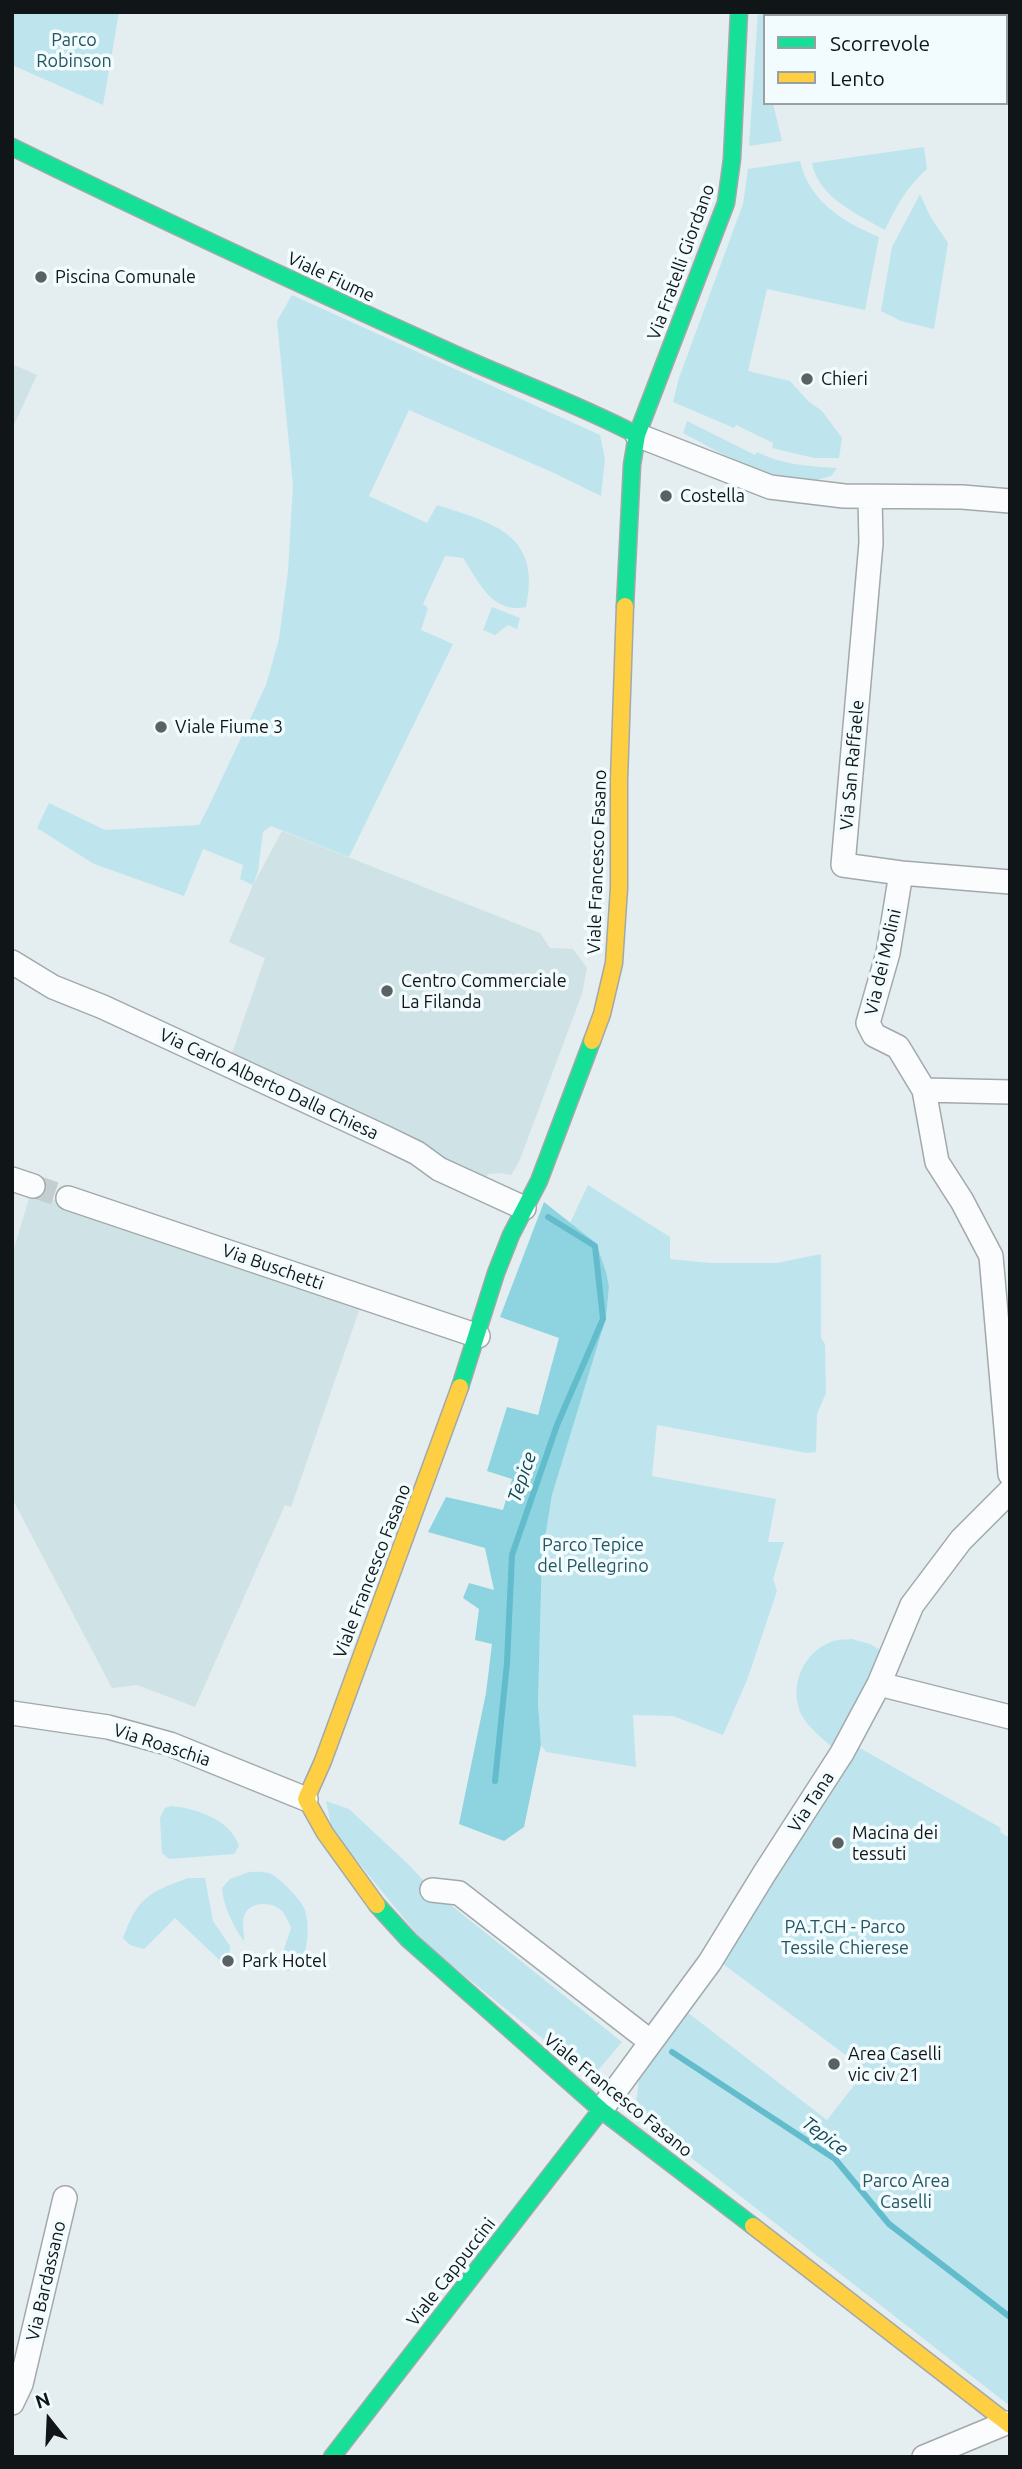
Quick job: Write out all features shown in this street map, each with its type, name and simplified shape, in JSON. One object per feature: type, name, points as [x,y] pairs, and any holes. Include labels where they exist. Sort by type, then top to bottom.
[{"type":"street","name":"Via Fratelli Giordano","points":[[637,435],[726,203],[733,159],[739,12]]},
{"type":"street","name":"Viale Fiume","points":[[12,147],[285,277],[499,375],[602,416],[637,435]]},
{"type":"street","points":[[637,435],[770,487],[870,497],[962,497],[1010,501]]},
{"type":"street","name":"Viale Francesco Fasano","points":[[637,435],[630,481],[626,562],[619,780],[619,888],[614,963],[602,1014],[540,1181],[524,1208],[496,1273],[478,1336],[444,1435],[323,1761],[306,1798],[325,1833],[366,1892],[409,1940],[601,2110],[1008,2424]]},
{"type":"street","name":"Via San Raffaele","points":[[870,497],[871,543],[843,865],[1010,882]]},
{"type":"street","name":"Via dei Molini","points":[[901,873],[888,953],[868,1023],[874,1035],[898,1047],[925,1090],[937,1161],[991,1256],[1010,1474]]},
{"type":"street","name":"Via Carlo Alberto Dalla Chiesa","points":[[12,962],[53,987],[103,1007],[384,1137],[416,1153],[439,1169],[524,1208]]},
{"type":"street","points":[[925,1090],[1010,1092]]},
{"type":"street","name":"Via Buschetti","points":[[68,1198],[478,1336]]},
{"type":"street","name":"Via Tana","points":[[601,2110],[710,1962],[842,1753],[878,1684],[912,1605],[961,1540],[1010,1491]]},
{"type":"street","points":[[878,1684],[1010,1717]]},
{"type":"street","name":"Via Roaschia","points":[[12,1713],[108,1727],[158,1741],[306,1798]]},
{"type":"street","points":[[432,1890],[459,1893],[652,2042]]},
{"type":"street","name":"Viale Cappuccini","points":[[332,2457],[601,2110]]},
{"type":"street","name":"Via Bardassano","points":[[12,2403],[21,2384],[65,2198]]},
{"type":"street","points":[[924,2457],[1008,2424]]},
{"type":"shaded area","points":[[12,364],[37,375],[12,429]]},
{"type":"shaded area","points":[[282,831],[540,933],[550,948],[573,949],[587,968],[582,994],[519,1162],[511,1175],[488,1174],[486,1179],[230,1059],[265,958],[229,942],[253,885]]},
{"type":"shaded area","points":[[31,1192],[361,1305],[291,1507],[285,1505],[195,1707],[137,1685],[112,1688],[12,1498],[12,1255]]},
{"type":"shaded area","points":[[544,1202],[596,1243],[609,1287],[606,1318],[552,1495],[542,1556],[538,1703],[541,1745],[524,1827],[504,1841],[459,1824],[486,1693],[492,1644],[475,1640],[479,1609],[463,1598],[469,1583],[494,1590],[485,1548],[428,1532],[446,1497],[503,1510],[512,1479],[487,1471],[507,1407],[538,1415],[559,1338],[500,1317]]},
{"type":"green space","name":"Parco Robinson","points":[[12,12],[119,12],[103,105],[12,65]]},
{"type":"green space","points":[[758,12],[772,12],[763,14],[763,105],[773,105],[782,141],[749,146]]},
{"type":"green space","points":[[924,147],[927,169],[903,197],[885,230],[851,211],[830,195],[822,186],[812,163]]},
{"type":"green space","points":[[800,161],[811,188],[819,199],[841,217],[879,237],[865,310],[767,289],[748,371],[790,381],[808,401],[822,411],[842,438],[839,458],[814,458],[772,448],[773,443],[736,425],[734,428],[673,402],[679,378],[743,204],[748,169]]},
{"type":"green space","points":[[920,194],[930,216],[948,243],[934,329],[901,321],[881,311],[892,247]]},
{"type":"green space","points":[[292,295],[600,435],[605,459],[601,496],[409,410],[369,496],[427,523],[437,505],[477,518],[508,535],[520,547],[527,563],[529,582],[526,607],[514,608],[495,601],[481,586],[463,558],[445,556],[423,604],[428,608],[421,630],[453,644],[349,857],[271,826],[263,832],[258,871],[253,885],[240,879],[243,865],[203,849],[184,896],[94,864],[37,828],[49,803],[105,830],[199,825],[208,808],[266,685],[279,639],[288,571],[293,485],[277,321]]},
{"type":"green space","points":[[687,421],[755,455],[757,452],[786,462],[837,468],[831,476],[817,480],[766,473],[683,433]]},
{"type":"green space","points":[[492,607],[520,618],[517,629],[508,625],[495,635],[483,630]]},
{"type":"green space","name":"Parco Tepice del Pellegrino","points":[[588,1185],[670,1237],[670,1259],[710,1263],[777,1263],[821,1254],[821,1338],[825,1344],[826,1393],[817,1414],[816,1452],[807,1453],[657,1425],[652,1476],[776,1499],[768,1542],[784,1542],[773,1579],[777,1591],[747,1680],[723,1735],[673,1716],[633,1715],[636,1767],[546,1752],[541,1745],[538,1703],[542,1556],[552,1495],[606,1318],[609,1287],[596,1243],[570,1223]]},
{"type":"green space","points":[[852,1639],[870,1644],[890,1656],[833,1748],[802,1716],[798,1705],[797,1683],[812,1654],[833,1641]]},
{"type":"green space","name":"Parco Area Caselli","points":[[858,1747],[1001,1828],[1000,1832],[1010,1838],[1010,2406],[635,2114],[640,2070],[687,2012],[827,2120],[866,2070],[723,1964],[850,1754]]},
{"type":"green space","points":[[326,1801],[349,1809],[432,1890],[622,2042],[594,2075],[574,2064],[424,1943],[332,1830]]},
{"type":"green space","points":[[171,1806],[191,1809],[221,1822],[235,1837],[239,1846],[234,1854],[169,1859],[162,1853],[160,1818],[165,1808]]},
{"type":"green space","points":[[249,1872],[266,1872],[275,1876],[304,1908],[307,1944],[295,1968],[288,1971],[272,1967],[282,1955],[291,1928],[284,1914],[275,1906],[254,1906],[246,1912],[243,1919],[244,1941],[232,1923],[222,1888],[230,1879]]},
{"type":"green space","points":[[188,1878],[205,1878],[213,1921],[230,1946],[229,1969],[175,1918],[144,1949],[130,1945],[123,1938],[134,1913],[146,1898]]},
{"type":"waterway","name":"Tepice","points":[[495,1781],[507,1663],[512,1555],[557,1425],[603,1319],[595,1246],[548,1217]]},
{"type":"waterway","name":"Tepice","points":[[672,2052],[835,2159],[889,2224],[1010,2317]]},
{"type":"tunnel","points":[[33,1186],[68,1198]]},
{"type":"traffic: fast","points":[[625,606],[632,465],[637,435],[726,203],[732,159],[739,12]]},
{"type":"traffic: fast","points":[[12,147],[335,300],[637,435]]},
{"type":"traffic: fast","points":[[460,1387],[496,1273],[511,1235],[539,1181],[592,1041]]},
{"type":"traffic: fast","points":[[377,1905],[409,1940],[601,2110],[753,2226]]},
{"type":"traffic: fast","points":[[332,2457],[601,2110]]},
{"type":"traffic: slow","points":[[592,1041],[602,1014],[614,963],[619,888],[619,780],[625,606]]},
{"type":"traffic: slow","points":[[377,1905],[325,1833],[306,1799],[323,1761],[460,1387]]},
{"type":"traffic: slow","points":[[753,2226],[1010,2425]]},
{"type":"place","name":"Piscina Comunale","points":[[41,277]]},
{"type":"place","name":"Chieri","points":[[807,379]]},
{"type":"place","name":"Costella","points":[[666,496]]},
{"type":"place","name":"Viale Fiume 3","points":[[161,727]]},
{"type":"place","name":"Centro Commerciale La Filanda","points":[[387,991]]},
{"type":"place","name":"Macina dei tessuti","points":[[838,1843]]},
{"type":"place","name":"Park Hotel","points":[[228,1961]]},
{"type":"place","name":"Area Caselli vic civ 21","points":[[834,2064]]},
{"type":"park label","name":"PA.T.CH - Parco Tessile Chierese","points":[[845,1937]]}]
